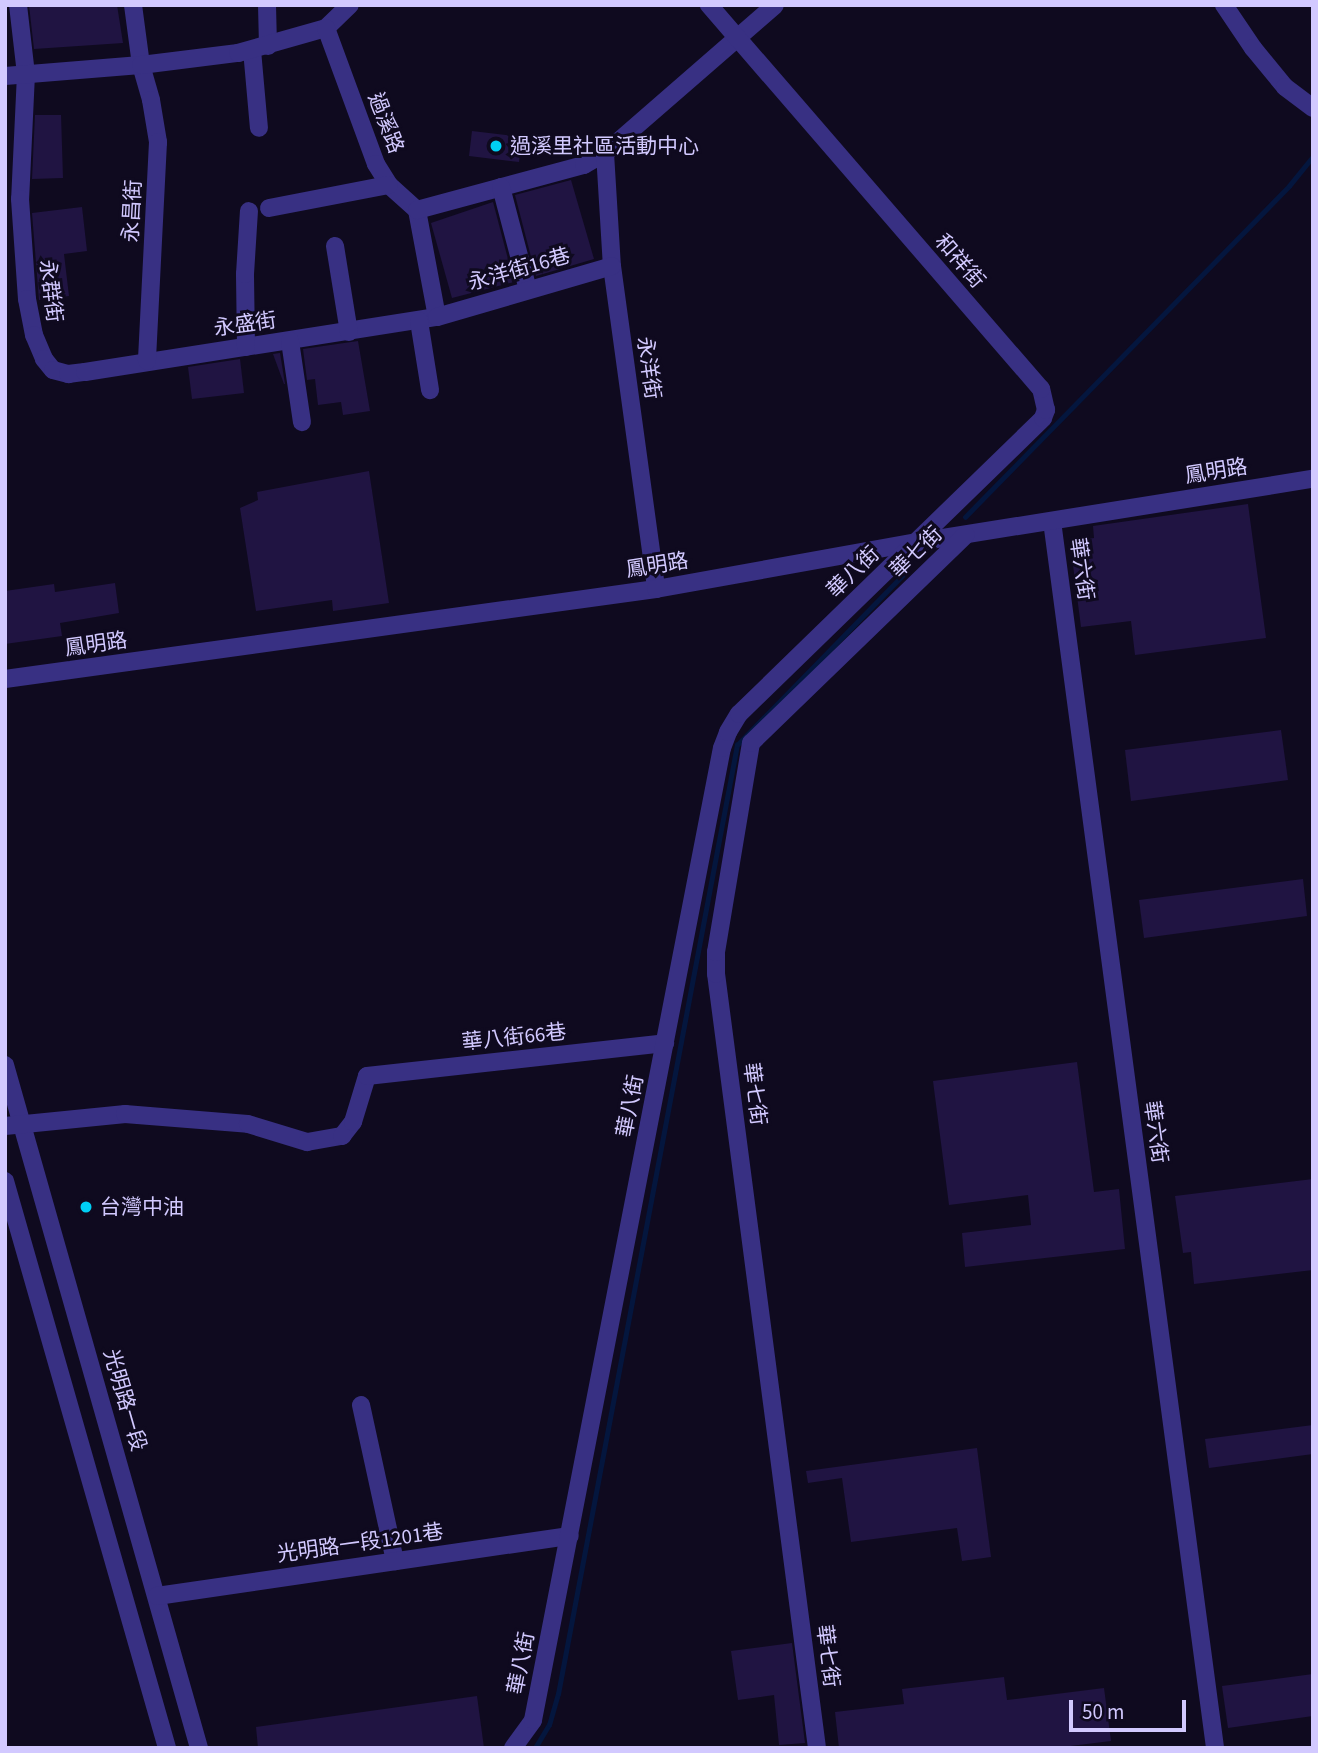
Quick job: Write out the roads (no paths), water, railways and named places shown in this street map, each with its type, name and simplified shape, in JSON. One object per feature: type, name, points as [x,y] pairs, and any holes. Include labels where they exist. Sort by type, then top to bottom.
[{"type":"street","name":"永群街","points":[[18,5],[26,74],[12,198],[34,335],[44,359],[53,370],[68,374],[148,360]]},
{"type":"street","name":"永昌街","points":[[133,5],[141,65],[151,100],[158,142],[148,360]]},
{"type":"street","points":[[259,128],[260,48],[267,5]]},
{"type":"street","points":[[5,76],[141,65],[260,48],[326,28],[350,5]]},
{"type":"street","name":"和祥街","points":[[709,5],[1041,389],[1046,401],[1043,418],[918,542]]},
{"type":"street","points":[[437,317],[416,210],[584,164],[605,153],[775,5]]},
{"type":"street","points":[[1224,5],[1253,48],[1285,86],[1313,108]]},
{"type":"street","name":"過溪路","points":[[326,28],[376,164],[389,185],[416,210]]},
{"type":"street","name":"永洋街","points":[[605,153],[612,266],[656,589]]},
{"type":"street","points":[[270,208],[389,185]]},
{"type":"street","points":[[500,187],[528,290]]},
{"type":"street","points":[[246,347],[245,274],[249,211]]},
{"type":"street","points":[[335,246],[349,332]]},
{"type":"street","name":"永洋街16巷","points":[[437,317],[612,266]]},
{"type":"street","name":"永盛街","points":[[148,360],[290,341],[437,317]]},
{"type":"street","points":[[419,321],[430,390]]},
{"type":"street","points":[[290,341],[302,422]]},
{"type":"street","name":"鳳明路","points":[[5,679],[656,589],[918,542],[1313,479]]},
{"type":"street","name":"華六街","points":[[1052,521],[1215,1748]]},
{"type":"street","name":"華七街","points":[[817,1748],[716,974],[716,952],[751,743],[966,535]]},
{"type":"street","name":"華八街","points":[[513,1748],[533,1720],[722,748],[739,714],[918,542]]},
{"type":"street","name":"華八街66巷","points":[[14,1126],[125,1114],[248,1124],[307,1142],[342,1136],[353,1122],[367,1076],[665,1043]]},
{"type":"street","name":"光明路一段","points":[[5,1065],[14,1126],[69,1290],[199,1748]]},
{"type":"street","points":[[5,1181],[167,1748]]},
{"type":"street","points":[[39,1300],[69,1290]]},
{"type":"street","points":[[361,1405],[395,1561]]},
{"type":"street","name":"光明路一段1201巷","points":[[157,1596],[570,1535]]},
{"type":"waterway","points":[[965,517],[1289,186],[1313,156]]},
{"type":"waterway","points":[[535,1748],[549,1725],[558,1694],[737,745],[904,574]]},
{"type":"place","name":"過溪里社區活動中心","points":[[496,146]]},
{"type":"place","name":"台灣中油","points":[[86,1207]]}]
